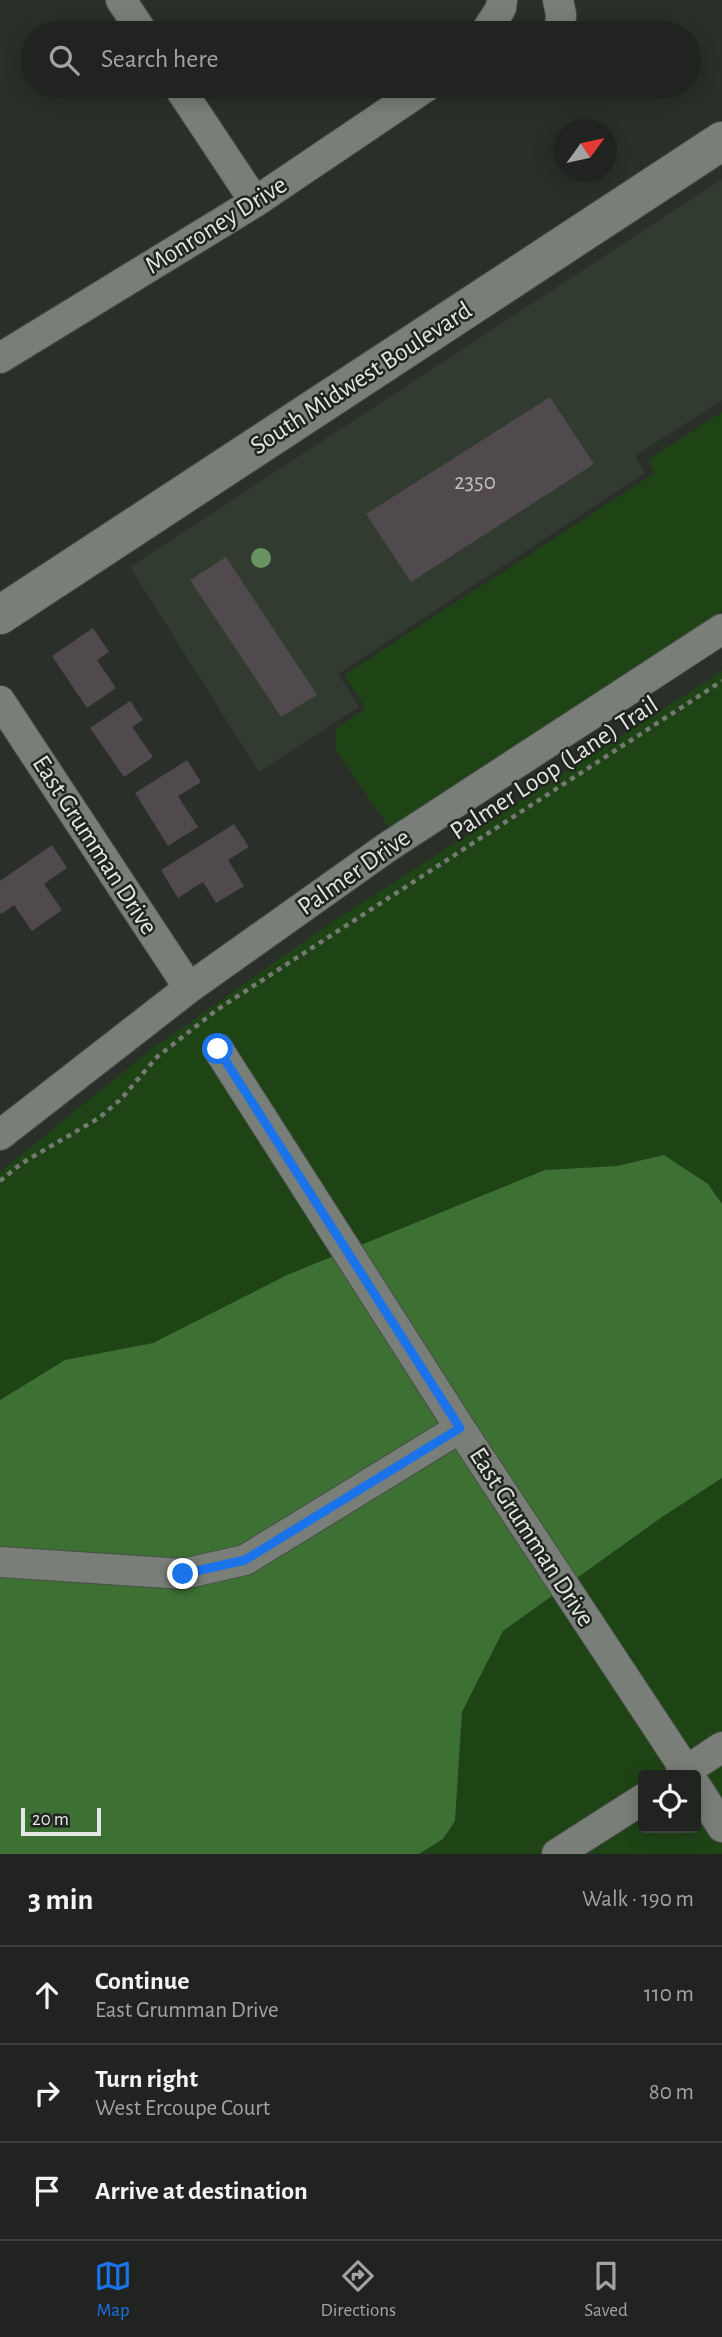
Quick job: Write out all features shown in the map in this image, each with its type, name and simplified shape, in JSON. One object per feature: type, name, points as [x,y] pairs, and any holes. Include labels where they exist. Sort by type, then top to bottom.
[{"type":"main road","name":"South Midwest Boulevard","points":[[0,615],[722,141]]},
{"type":"street","points":[[121,0],[136,21]]},
{"type":"street","points":[[493,21],[501,8],[502,0]]},
{"type":"street","points":[[558,0],[560,21]]},
{"type":"street","points":[[186,98],[255,202]]},
{"type":"street","name":"Monroney Drive","points":[[0,358],[255,202],[409,98]]},
{"type":"street","name":"Palmer Drive","points":[[0,1135],[189,988],[386,848],[722,629]]},
{"type":"street","name":"East Grumman Drive","points":[[0,701],[189,988]]},
{"type":"street","name":"East Grumman Drive","points":[[218,1049],[460,1428],[683,1770]]},
{"type":"street","points":[[0,1562],[183,1574],[245,1560],[460,1428]]},
{"type":"street","points":[[696,1770],[722,1747]]},
{"type":"street","name":"East Grumman Drive","points":[[701,1796],[722,1827]]},
{"type":"street","points":[[557,1854],[638,1802]]},
{"type":"path","name":"Palmer Loop (Lane) Trail","points":[[0,1181],[22,1163],[99,1118],[121,1099],[157,1057],[218,1009],[722,681]]},
{"type":"shaded area","points":[[722,179],[722,400],[635,456],[645,473],[338,674],[359,707],[259,772],[130,567]]},
{"type":"green space","points":[[722,412],[722,611],[389,828],[336,750],[335,729],[366,708],[344,675],[655,473],[648,460]]},
{"type":"green space","points":[[722,671],[722,1204],[708,1184],[664,1155],[617,1166],[545,1170],[287,1275],[153,1343],[65,1360],[0,1400],[0,1172],[148,1052],[323,928]]},
{"type":"green space","points":[[664,1155],[708,1184],[722,1204],[722,1478],[662,1517],[503,1631],[462,1712],[455,1821],[443,1839],[419,1854],[0,1854],[0,1400],[65,1360],[153,1343],[287,1275],[545,1170],[617,1166]]},
{"type":"green space","points":[[722,1478],[722,1854],[419,1854],[443,1839],[455,1821],[462,1712],[503,1631],[662,1517]]},
{"type":"building","points":[[550,397],[594,464],[411,582],[366,514]]},
{"type":"building","points":[[226,557],[317,695],[281,717],[190,580]]},
{"type":"building","points":[[93,628],[109,652],[97,660],[116,688],[87,708],[52,656]]},
{"type":"building","points":[[130,701],[143,720],[132,727],[153,757],[124,777],[90,728]]},
{"type":"building","points":[[187,760],[201,782],[178,796],[198,827],[168,846],[135,793]]},
{"type":"building","points":[[234,824],[249,847],[228,860],[244,886],[216,903],[203,882],[178,898],[161,870]]},
{"type":"building","points":[[52,845],[67,868],[44,884],[62,910],[32,931],[14,905],[1,914],[0,881]]},
{"type":"route","points":[[183,1574],[245,1560],[460,1428],[218,1049]]}]
